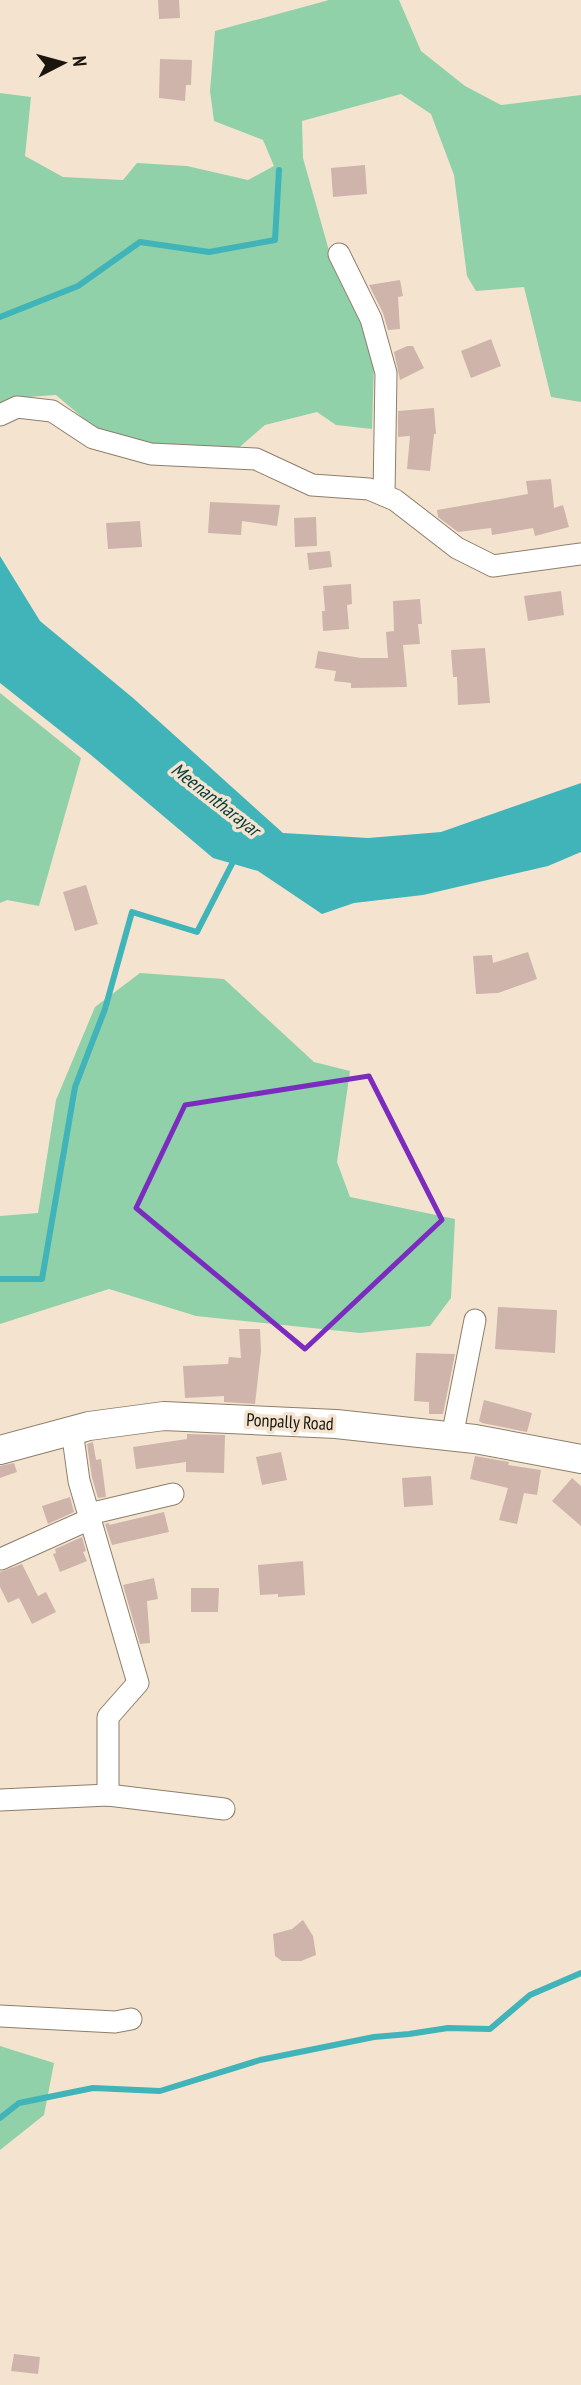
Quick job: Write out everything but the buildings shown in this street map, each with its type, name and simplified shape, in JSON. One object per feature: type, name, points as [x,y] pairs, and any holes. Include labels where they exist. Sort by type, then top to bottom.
[{"type":"main road","name":"Ponpally Road","points":[[0,1450],[89,1426],[164,1416],[336,1424],[452,1437],[581,1459]]},
{"type":"street","points":[[339,254],[371,318],[386,373],[384,495]]},
{"type":"street","points":[[0,415],[17,407],[52,411],[93,438],[151,454],[256,459],[312,485],[369,489],[395,500],[457,548],[493,566],[581,554]]},
{"type":"street","points":[[452,1437],[475,1320]]},
{"type":"street","points":[[72,1430],[79,1481],[138,1683],[107,1717],[108,1794]]},
{"type":"street","points":[[1,1559],[90,1516],[173,1493]]},
{"type":"street","points":[[0,1800],[108,1794],[224,1809]]},
{"type":"street","points":[[0,2016],[115,2022],[131,2019]]},
{"type":"highlighted area","points":[[369,1076],[442,1220],[305,1349],[136,1208],[185,1105]]},
{"type":"green space","points":[[329,0],[399,0],[421,51],[465,86],[501,105],[581,95],[581,402],[551,397],[524,287],[476,291],[467,276],[454,175],[431,114],[401,94],[302,121],[303,158],[333,265],[357,307],[374,364],[372,429],[336,425],[317,412],[265,425],[234,452],[168,449],[96,429],[56,395],[13,398],[0,405],[0,93],[31,97],[25,156],[63,177],[123,180],[137,163],[187,166],[248,180],[274,166],[263,140],[214,121],[210,91],[215,31]]},
{"type":"green space","points":[[0,693],[81,758],[39,906],[7,900],[0,903]]},
{"type":"green space","points":[[140,973],[224,979],[314,1062],[350,1071],[337,1162],[350,1197],[455,1219],[451,1298],[430,1326],[360,1333],[196,1316],[109,1289],[0,1324],[0,1216],[38,1213],[56,1100],[95,1007]]},
{"type":"green space","points":[[0,2046],[54,2063],[44,2115],[0,2150]]},
{"type":"water","name":"Meenantharayar","points":[[0,556],[40,621],[133,698],[283,833],[368,838],[441,832],[581,783],[581,852],[548,866],[423,895],[354,903],[322,914],[258,871],[213,858],[91,755],[0,683]]},
{"type":"waterway","points":[[0,317],[78,286],[140,242],[209,252],[275,240],[279,170]]},
{"type":"waterway","points":[[0,1279],[42,1279],[75,1087],[105,1009],[132,912],[197,932],[235,858]]},
{"type":"waterway","points":[[0,2118],[19,2103],[93,2088],[160,2091],[260,2060],[374,2037],[448,2028],[490,2029],[530,1995],[581,1973]]}]
